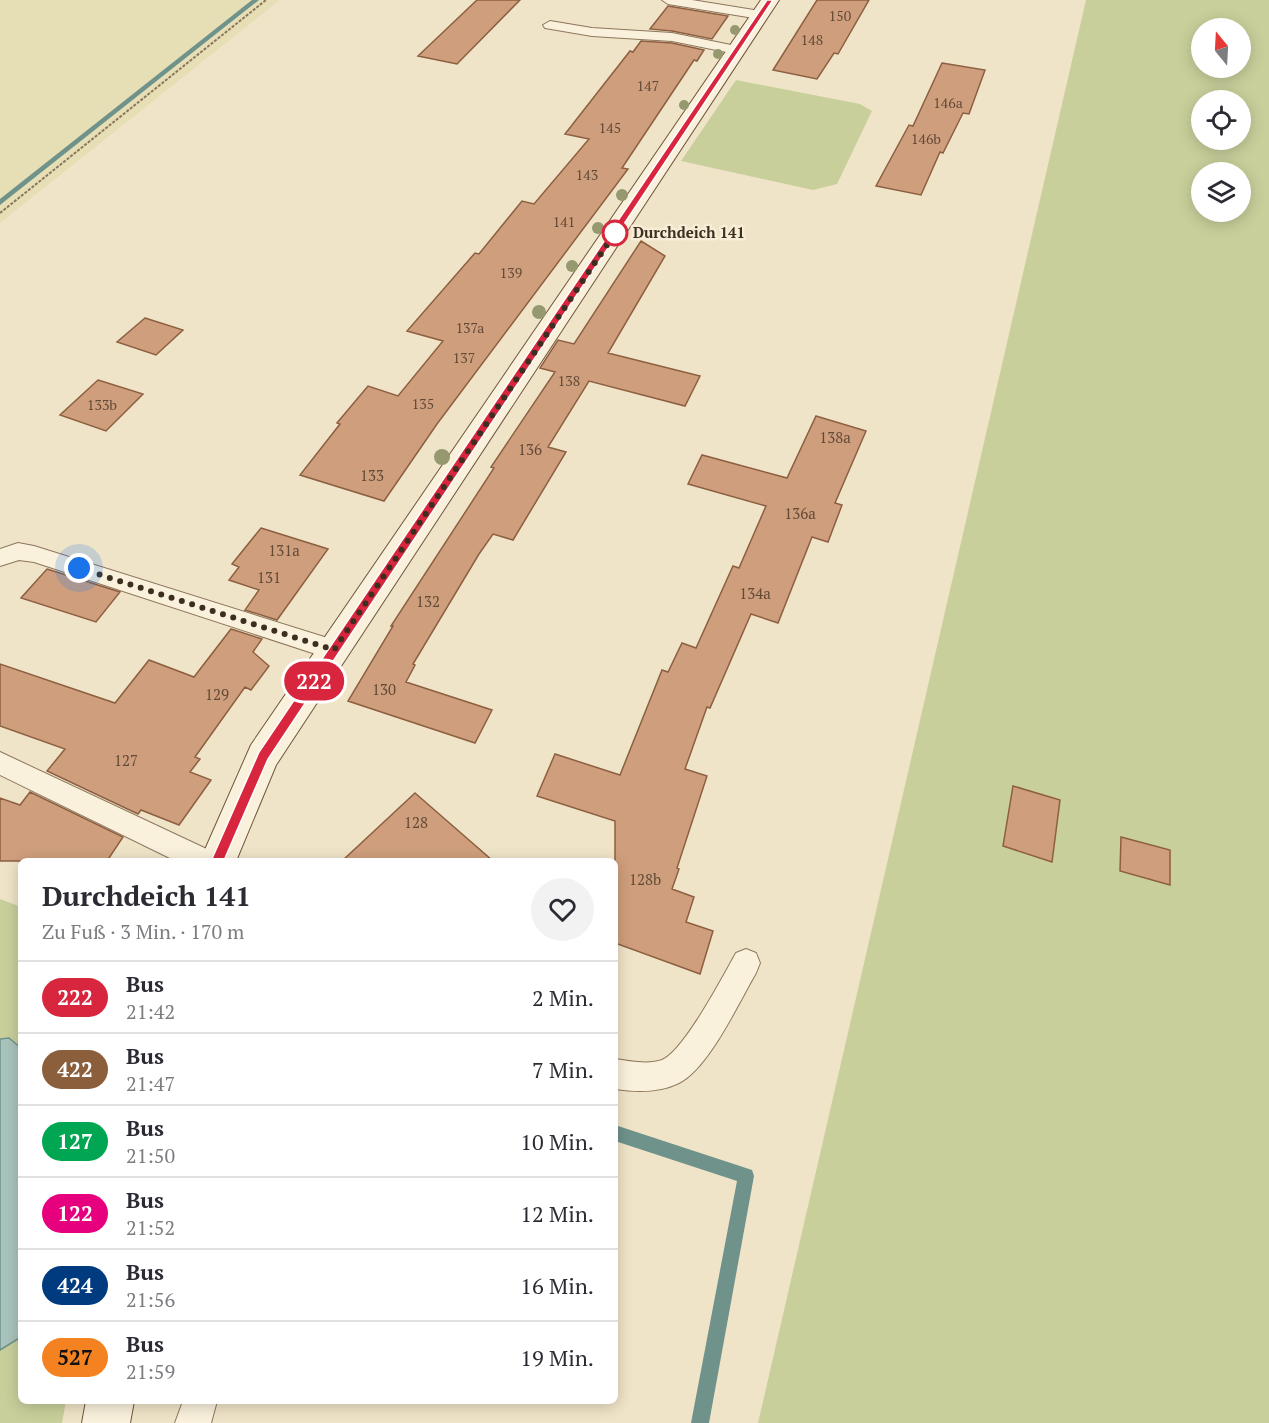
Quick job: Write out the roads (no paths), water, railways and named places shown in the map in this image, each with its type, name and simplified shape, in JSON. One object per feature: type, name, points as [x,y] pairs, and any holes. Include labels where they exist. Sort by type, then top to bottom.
[{"type":"street","points":[[219,858],[263,756],[765,8]]},
{"type":"street","points":[[106,1423],[109,1404]]},
{"type":"lane","points":[[668,0],[765,8]]},
{"type":"lane","points":[[550,25],[592,32],[636,33],[736,50]]},
{"type":"lane","points":[[0,558],[18,551],[34,554],[334,650]]},
{"type":"lane","points":[[0,763],[198,858]]},
{"type":"lane","points":[[618,1074],[633,1077],[669,1072],[688,1057],[746,963]]},
{"type":"lane","points":[[193,1423],[199,1404]]},
{"type":"water","points":[[9,1038],[18,1046],[18,1339],[0,1350],[0,1039]]},
{"type":"waterway","points":[[0,203],[256,0]]},
{"type":"waterway","points":[[618,1134],[746,1176],[700,1423]]},
{"type":"place","name":"Durchdeich 141","points":[[615,233]]}]
